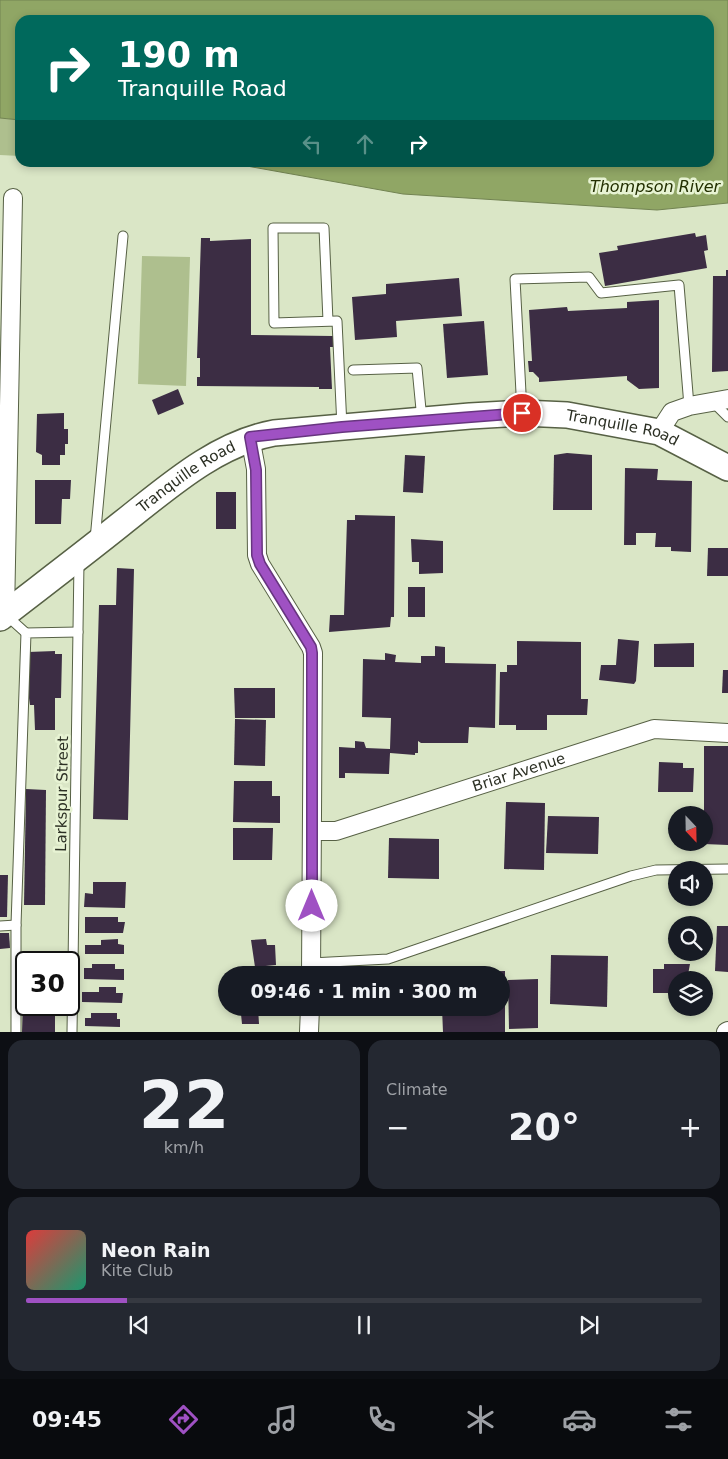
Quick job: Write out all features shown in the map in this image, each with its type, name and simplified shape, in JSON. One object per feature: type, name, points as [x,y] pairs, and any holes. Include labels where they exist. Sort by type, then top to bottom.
[{"type":"main road","name":"Tranquille Road","points":[[3,616],[164,491],[218,453],[250,437],[342,427],[522,413],[567,415],[659,432],[728,468]]},
{"type":"street","points":[[3,616],[13,198]]},
{"type":"street","points":[[659,432],[672,412],[689,406],[720,400]]},
{"type":"street","points":[[250,437],[256,470],[257,555],[260,564],[311,647],[312,653],[311,966]]},
{"type":"street","name":"Briar Avenue","points":[[312,831],[336,831],[654,729],[728,733]]},
{"type":"street","points":[[310,1016],[310,1032]]},
{"type":"lane","points":[[328,321],[324,228],[273,228],[274,323],[337,321],[342,427]]},
{"type":"lane","name":"Larkspur Street","points":[[72,1032],[78,632],[123,236]]},
{"type":"lane","points":[[522,413],[514,279],[590,277],[601,293],[679,285],[689,406]]},
{"type":"lane","points":[[353,370],[418,368],[422,420]]},
{"type":"lane","points":[[720,400],[728,417]]},
{"type":"lane","points":[[3,616],[26,633],[78,632]]},
{"type":"lane","points":[[16,1032],[16,925],[26,633]]},
{"type":"lane","points":[[334,966],[388,959],[631,876],[656,870],[728,869]]},
{"type":"lane","points":[[0,926],[16,925]]},
{"type":"shaded area","points":[[0,118],[15,120],[15,156],[0,155]]},
{"type":"shaded area","points":[[142,256],[190,257],[186,386],[138,384]]},
{"type":"water","name":"Thompson River","points":[[0,0],[728,0],[728,203],[657,210],[403,194],[252,167],[714,167],[714,15],[15,15],[15,120],[0,118]]},
{"type":"building","points":[[695,233],[696,237],[706,235],[708,250],[704,251],[707,268],[605,286],[599,253],[618,250],[617,246]]},
{"type":"building","points":[[201,238],[210,238],[210,241],[251,239],[251,335],[333,336],[333,347],[330,347],[332,389],[319,389],[319,387],[197,386],[197,377],[200,377],[200,358],[197,358]]},
{"type":"building","points":[[726,270],[728,270],[728,371],[712,372],[713,276],[726,276]]},
{"type":"building","points":[[459,278],[462,316],[396,321],[397,337],[355,340],[352,297],[386,294],[386,284]]},
{"type":"building","points":[[659,300],[659,388],[639,389],[627,380],[627,376],[539,382],[539,378],[533,372],[529,372],[528,361],[532,361],[529,310],[567,307],[568,311],[627,308],[627,302]]},
{"type":"building","points":[[484,321],[488,375],[447,378],[443,324]]},
{"type":"building","points":[[178,389],[184,404],[158,415],[152,400]]},
{"type":"building","points":[[64,413],[64,429],[68,429],[68,444],[65,444],[65,455],[60,455],[60,465],[42,465],[42,455],[36,452],[37,414]]},
{"type":"building","points":[[567,453],[592,455],[592,510],[553,510],[554,455]]},
{"type":"building","points":[[405,455],[425,456],[423,493],[403,492]]},
{"type":"building","points":[[625,468],[658,469],[657,480],[692,481],[691,552],[671,551],[671,547],[655,547],[656,533],[636,533],[636,545],[624,545]]},
{"type":"building","points":[[35,480],[71,480],[70,499],[62,499],[61,524],[35,524]]},
{"type":"building","points":[[216,492],[236,492],[236,529],[216,529]]},
{"type":"building","points":[[355,515],[395,516],[394,617],[391,617],[390,627],[329,632],[330,615],[344,615],[347,520],[355,520]]},
{"type":"building","points":[[411,539],[443,541],[443,573],[419,574],[419,562],[412,562]]},
{"type":"building","points":[[708,548],[728,548],[728,576],[707,576]]},
{"type":"building","points":[[117,568],[134,569],[128,820],[93,819],[99,605],[116,605]]},
{"type":"building","points":[[408,587],[425,587],[425,617],[408,617]]},
{"type":"building","points":[[618,639],[639,641],[636,681],[634,684],[599,680],[601,665],[616,665]]},
{"type":"building","points":[[517,641],[581,642],[581,699],[588,699],[587,715],[547,715],[547,730],[516,730],[516,725],[499,725],[500,672],[507,672],[507,665],[517,665]]},
{"type":"building","points":[[694,643],[694,667],[654,667],[654,644]]},
{"type":"building","points":[[435,646],[445,647],[445,663],[496,664],[495,728],[469,727],[468,743],[421,743],[418,741],[418,753],[415,753],[415,755],[390,753],[389,774],[345,773],[345,778],[339,778],[339,747],[355,748],[355,741],[364,742],[366,748],[390,749],[391,718],[362,717],[363,659],[385,660],[385,653],[396,655],[395,662],[421,663],[421,656],[435,656]]},
{"type":"building","points":[[55,651],[55,654],[62,654],[61,698],[55,698],[55,730],[35,730],[34,705],[30,705],[28,691],[28,652]]},
{"type":"building","points":[[723,670],[728,670],[728,693],[722,693]]},
{"type":"building","points":[[234,688],[275,688],[275,718],[235,718]]},
{"type":"building","points":[[235,719],[266,720],[265,766],[234,765]]},
{"type":"building","points":[[704,746],[728,746],[728,845],[713,844],[713,806],[704,806]]},
{"type":"building","points":[[659,762],[683,763],[683,768],[694,768],[693,792],[658,792]]},
{"type":"building","points":[[234,781],[272,781],[272,796],[280,796],[280,823],[233,822]]},
{"type":"building","points":[[26,789],[46,790],[45,905],[24,905]]},
{"type":"building","points":[[506,802],[545,803],[544,870],[504,869]]},
{"type":"building","points":[[548,816],[599,817],[598,854],[546,853]]},
{"type":"building","points":[[233,828],[273,828],[272,860],[233,860]]},
{"type":"building","points":[[389,838],[439,839],[439,879],[388,878]]},
{"type":"building","points":[[0,875],[8,875],[7,917],[0,917]]},
{"type":"building","points":[[93,882],[126,882],[125,908],[84,907],[85,893],[93,894]]},
{"type":"building","points":[[85,917],[118,917],[118,922],[125,922],[123,933],[85,933]]},
{"type":"building","points":[[717,926],[728,926],[728,972],[715,971]]},
{"type":"building","points":[[0,933],[9,933],[10,948],[0,949]]},
{"type":"building","points":[[118,939],[118,944],[124,945],[124,954],[85,954],[85,945],[101,945],[101,940]]},
{"type":"building","points":[[266,939],[267,945],[275,945],[276,965],[255,966],[251,940]]},
{"type":"building","points":[[551,955],[608,956],[607,1007],[550,1004]]},
{"type":"building","points":[[92,964],[115,964],[115,969],[124,969],[124,980],[84,979],[84,968],[92,968]]},
{"type":"building","points":[[664,964],[690,964],[689,971],[668,971],[668,993],[653,993],[653,969],[664,969]]},
{"type":"building","points":[[538,979],[538,1028],[509,1029],[510,980]]},
{"type":"building","points":[[99,987],[116,987],[116,993],[123,993],[122,1003],[82,1002],[82,992],[99,992]]},
{"type":"building","points":[[91,1013],[117,1013],[117,1019],[120,1019],[120,1027],[85,1026],[85,1018],[91,1018]]},
{"type":"building","points":[[22,1016],[55,1016],[55,1032],[22,1032]]},
{"type":"building","points":[[241,1016],[258,1016],[259,1024],[242,1024]]},
{"type":"building","points":[[442,1016],[505,1016],[505,1032],[443,1032]]},
{"type":"route","points":[[312,906],[312,653],[311,647],[260,564],[257,555],[256,470],[250,437],[274,433],[522,413]]}]
